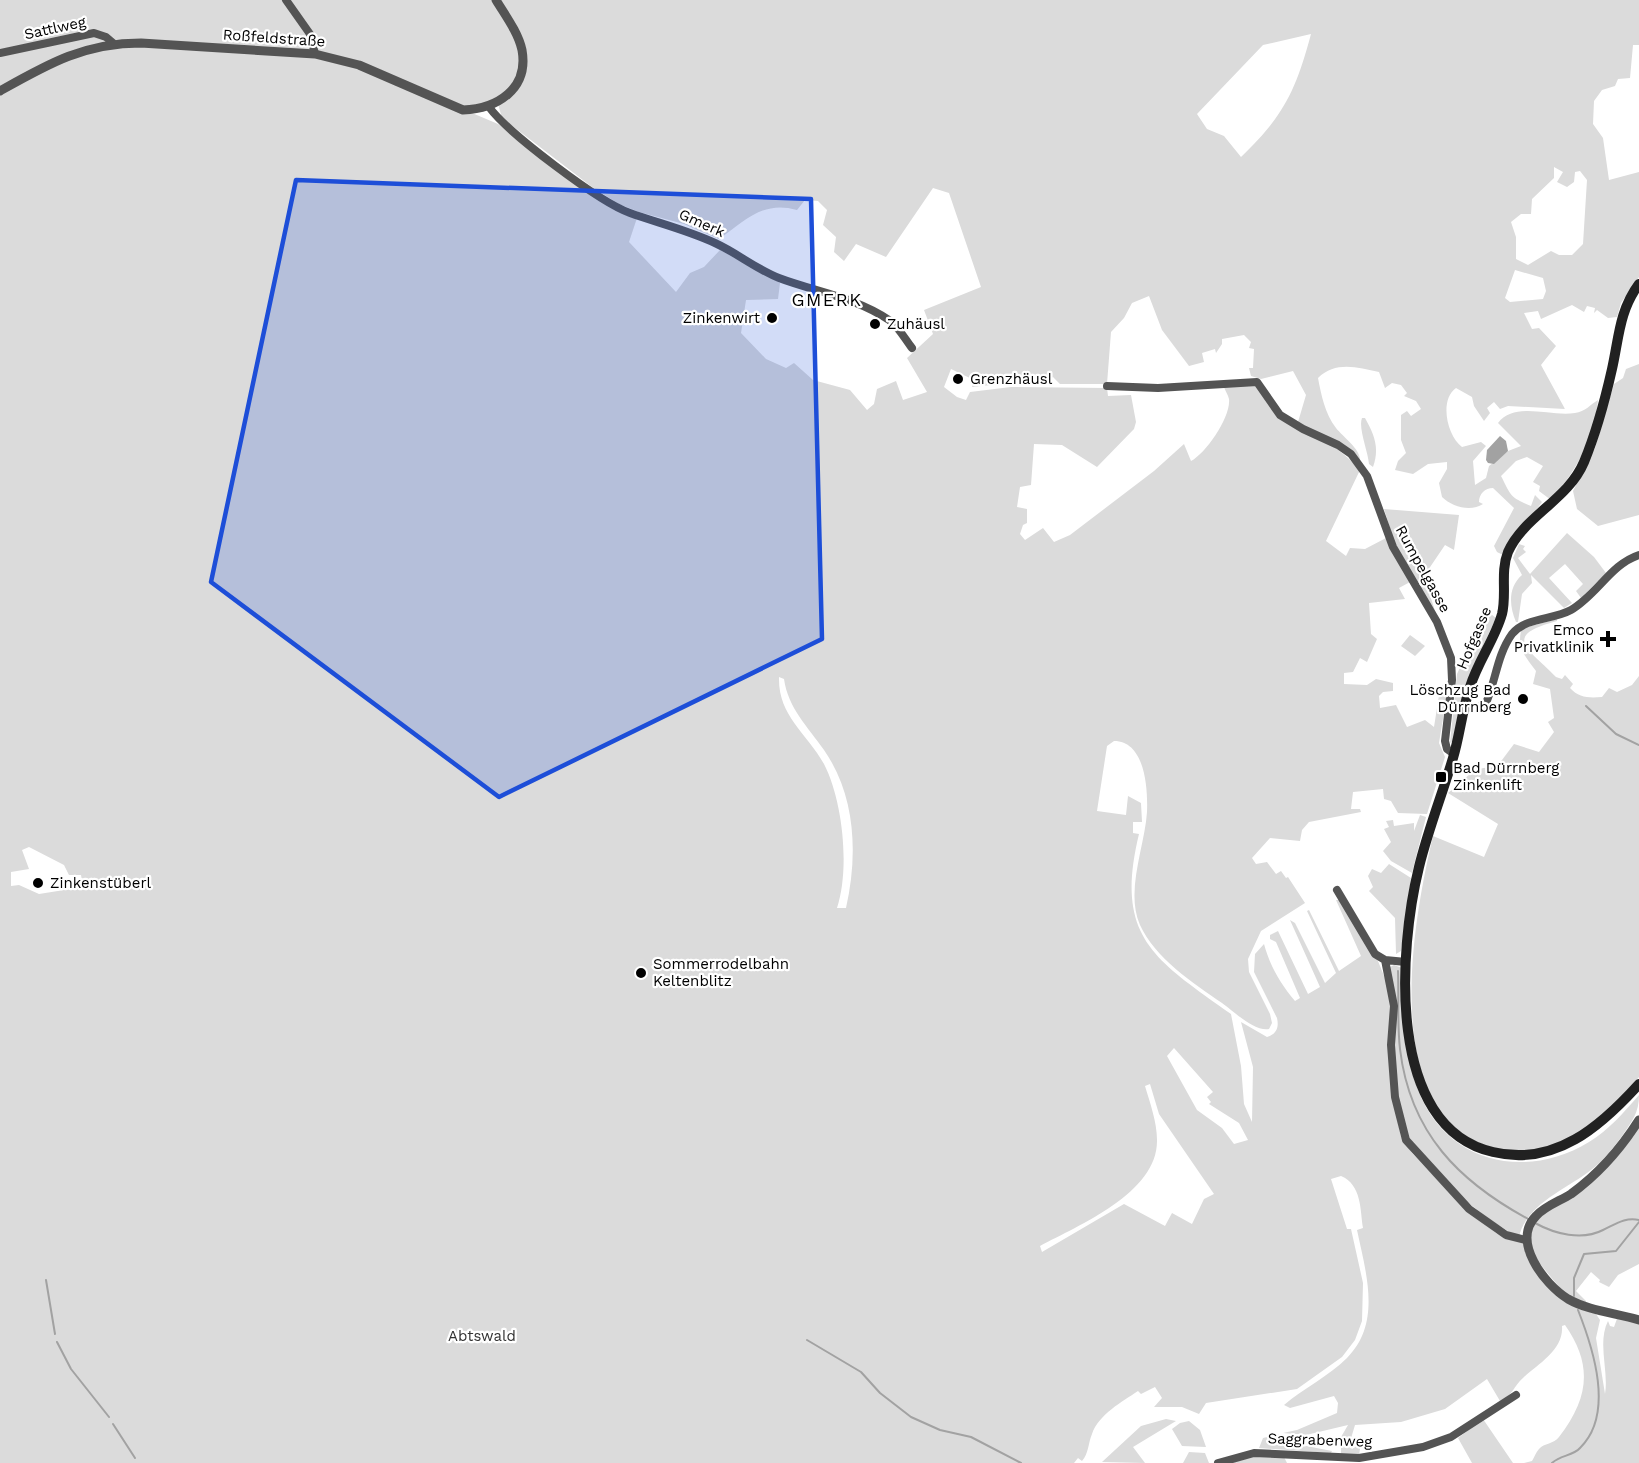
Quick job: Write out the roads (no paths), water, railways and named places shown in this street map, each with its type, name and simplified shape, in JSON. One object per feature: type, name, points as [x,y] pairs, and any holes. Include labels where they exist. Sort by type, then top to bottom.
[{"type":"main road","name":"Hofgasse","points":[[1639,284],[1621,314],[1609,379],[1584,462],[1569,488],[1518,536],[1507,556],[1502,613],[1473,676],[1454,754],[1418,869],[1406,962],[1407,1017],[1418,1077],[1431,1107],[1453,1132],[1465,1141],[1493,1152],[1510,1155],[1558,1148],[1575,1141],[1606,1120],[1639,1084]]},
{"type":"street","points":[[286,0],[309,34],[315,54]]},
{"type":"street","name":"Roßfeldstraße","points":[[0,91],[66,56],[113,44],[315,54],[359,65],[463,110],[489,107],[509,96],[520,76],[522,50],[517,36],[496,0]]},
{"type":"street","name":"Sattlweg","points":[[0,53],[94,33],[106,37],[113,44]]},
{"type":"street","name":"Gmerk","points":[[489,107],[495,116],[544,157],[606,201],[629,213],[667,223],[718,244],[778,277],[829,291],[859,304],[890,320],[912,348]]},
{"type":"street","name":"Rumpelgasse","points":[[1107,386],[1158,388],[1257,382],[1284,418],[1351,454],[1372,486],[1393,547],[1445,639],[1453,674],[1445,741],[1447,749],[1454,754]]},
{"type":"street","points":[[1464,708],[1475,708],[1486,703],[1499,659],[1518,628],[1574,608],[1602,585],[1619,565],[1639,555]]},
{"type":"street","points":[[1337,890],[1371,949],[1385,960],[1406,962]]},
{"type":"street","points":[[1385,960],[1394,1006],[1391,1044],[1395,1097],[1406,1140],[1469,1209],[1506,1235],[1526,1240]]},
{"type":"street","points":[[1639,1120],[1608,1163],[1532,1221],[1526,1240],[1536,1264],[1566,1298],[1639,1320]]},
{"type":"street","name":"Saggrabenweg","points":[[1218,1463],[1254,1453],[1359,1458],[1423,1447],[1451,1437],[1516,1395]]},
{"type":"waterway","points":[[1586,706],[1616,734],[1639,745]]},
{"type":"waterway","points":[[1398,971],[1400,1049],[1406,1079],[1415,1106],[1427,1130],[1442,1152],[1460,1171],[1481,1189],[1530,1220]]},
{"type":"waterway","points":[[1535,1223],[1560,1233],[1578,1236],[1595,1233],[1625,1220],[1639,1220]]},
{"type":"waterway","points":[[1574,1296],[1574,1278],[1584,1254],[1616,1251],[1639,1222]]},
{"type":"waterway","points":[[46,1280],[55,1334]]},
{"type":"waterway","points":[[1552,1463],[1580,1448],[1591,1434],[1597,1417],[1598,1380],[1590,1343],[1578,1310]]},
{"type":"waterway","points":[[807,1340],[861,1372],[880,1393],[911,1417],[940,1430],[971,1437],[1021,1463]]},
{"type":"waterway","points":[[57,1342],[71,1369],[109,1417]]},
{"type":"waterway","points":[[113,1424],[135,1458]]},
{"type":"place","name":"Zinkenwirt","points":[[772,318]]},
{"type":"place","name":"Zuhäusl","points":[[875,324]]},
{"type":"place","name":"Grenzhäusl","points":[[958,379]]},
{"type":"place","name":"Emco Privatklinik","points":[[1608,639]]},
{"type":"place","name":"Löschzug Bad Dürrnberg","points":[[1523,699]]},
{"type":"place","name":"Bad Dürrnberg Zinkenlift","points":[[1441,777]]},
{"type":"place","name":"Zinkenstüberl","points":[[38,883]]},
{"type":"place","name":"Sommerrodelbahn Keltenblitz","points":[[641,973]]},
{"type":"district","name":"GMERK","points":[[827,299]]},
{"type":"park label","name":"Abtswald","points":[[482,1336]]}]
